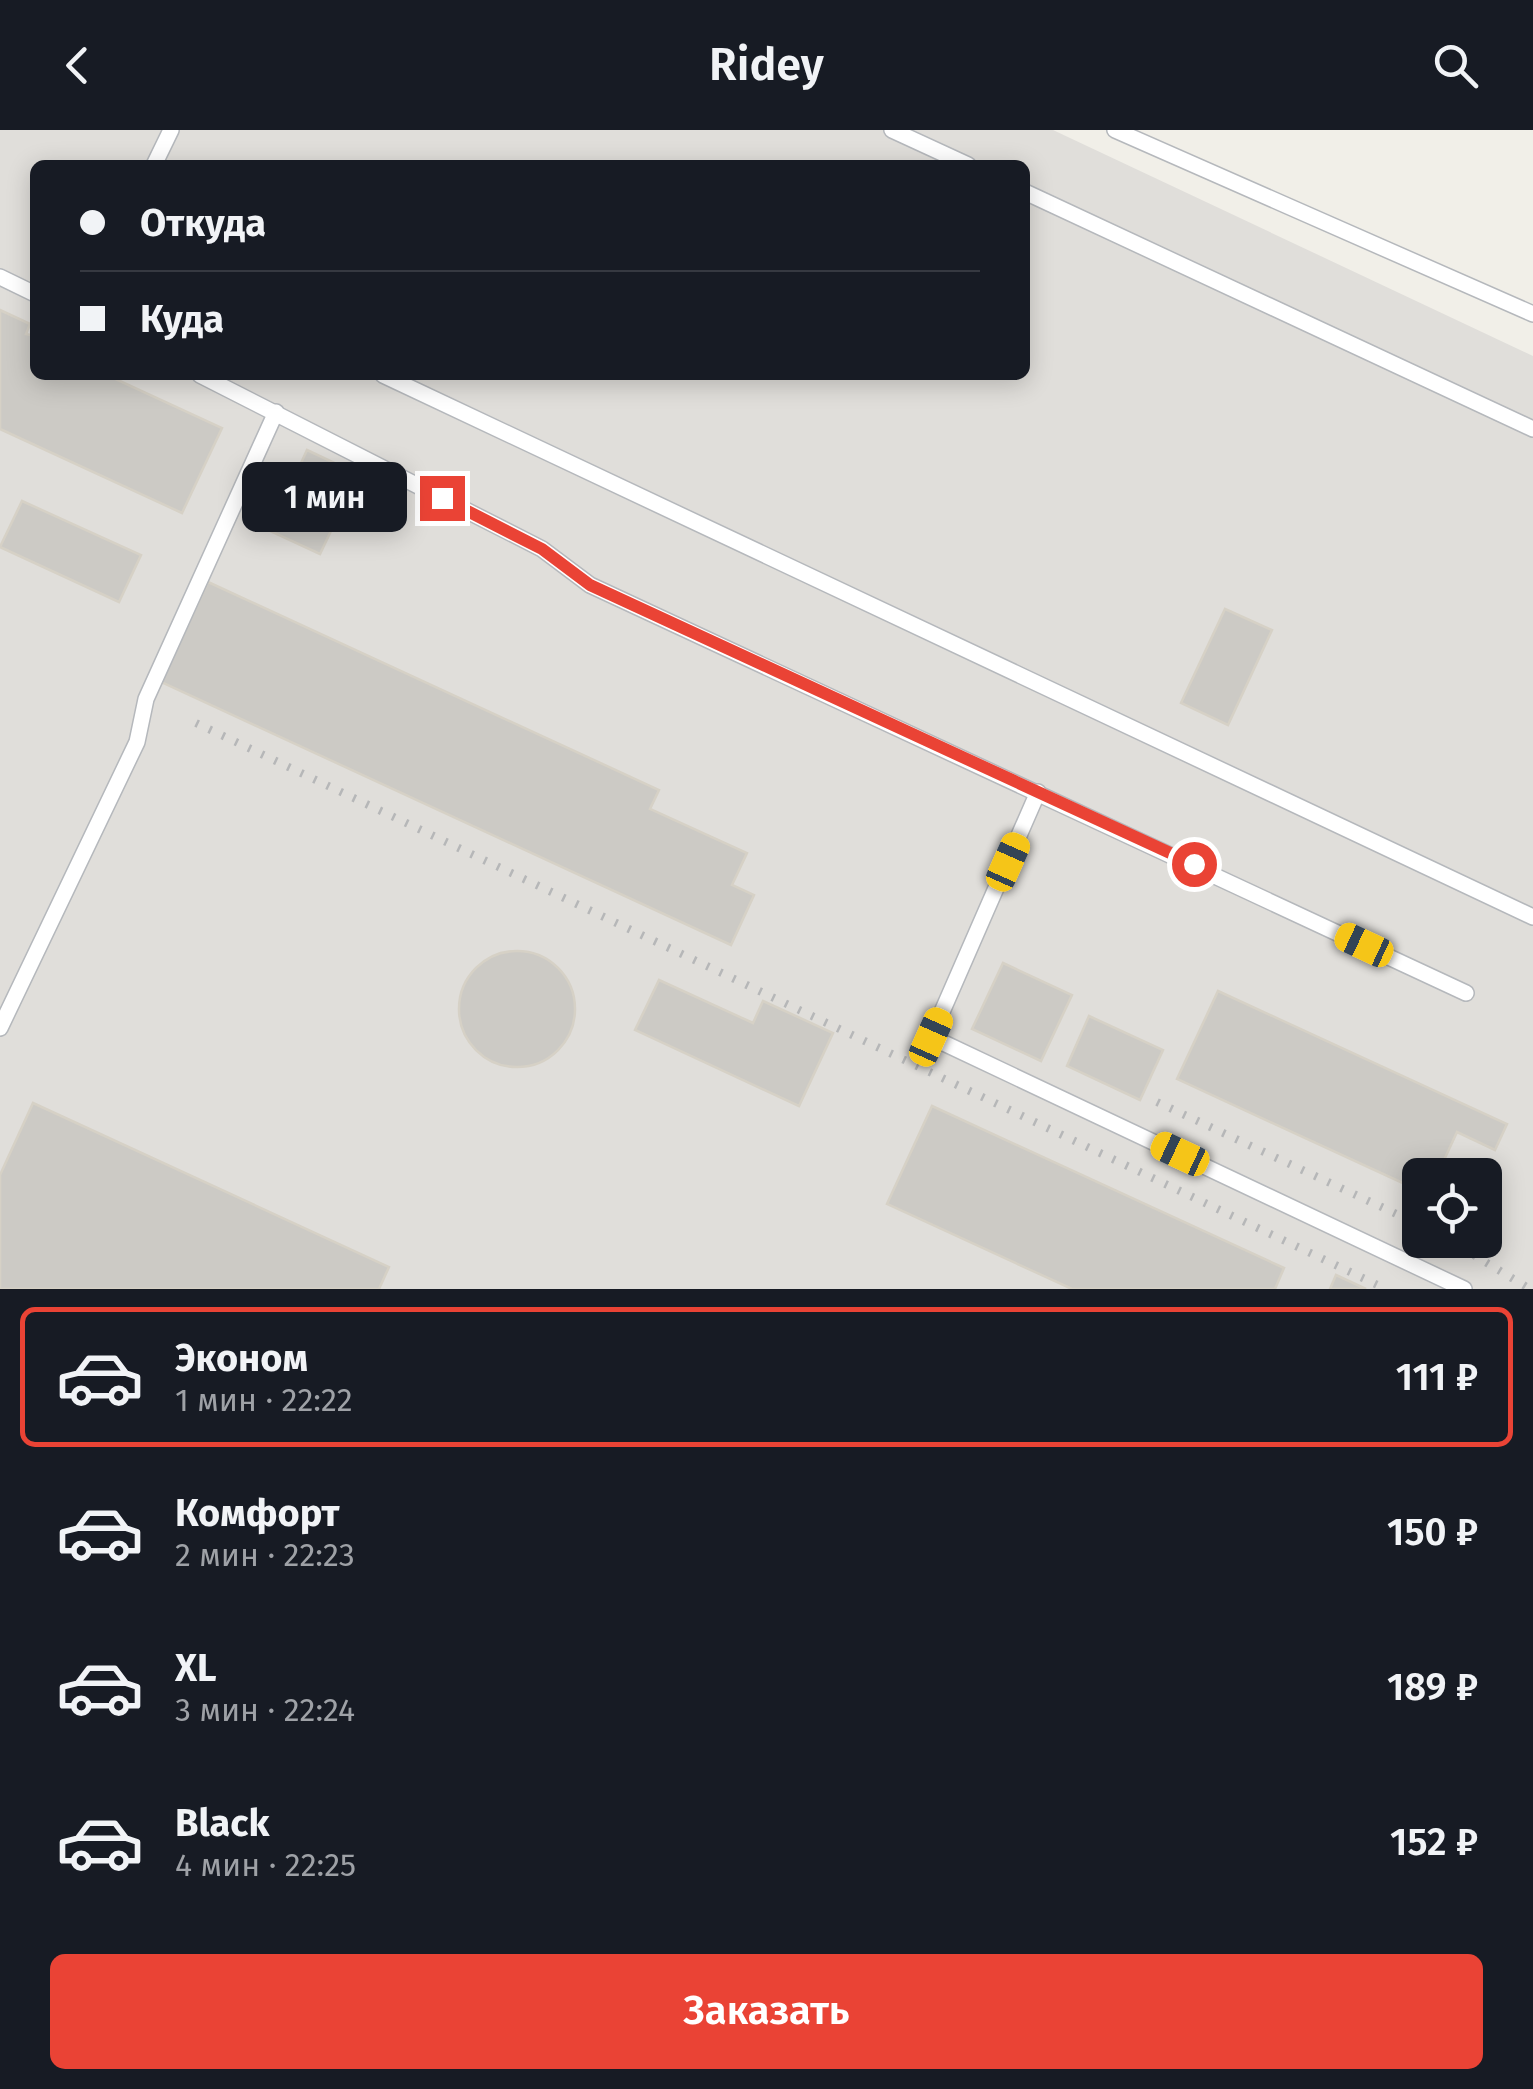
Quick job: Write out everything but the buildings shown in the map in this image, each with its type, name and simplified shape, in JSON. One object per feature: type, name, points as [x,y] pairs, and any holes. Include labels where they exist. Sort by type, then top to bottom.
[{"type":"lane","points":[[156,160],[171,130]]},
{"type":"lane","points":[[892,130],[957,160]]},
{"type":"lane","points":[[1115,130],[1533,314]]},
{"type":"lane","points":[[1030,194],[1533,429]]},
{"type":"lane","points":[[0,277],[30,292]]},
{"type":"lane","points":[[210,380],[542,549],[590,585],[1466,993]]},
{"type":"lane","points":[[394,380],[1533,917]]},
{"type":"lane","points":[[0,1028],[137,742],[146,698],[276,412]]},
{"type":"lane","points":[[1038,792],[931,1037],[1464,1289]]},
{"type":"shaded area","points":[[0,130],[1053,130],[1533,356],[1533,1289],[0,1289]]},
{"type":"railway","points":[[196,723],[1386,1289]]},
{"type":"railway","points":[[1157,1102],[1402,1217]]},
{"type":"railway","points":[[1479,1258],[1530,1289]]},
{"type":"route","points":[[442,498],[542,549],[590,585],[1194,864]]}]
